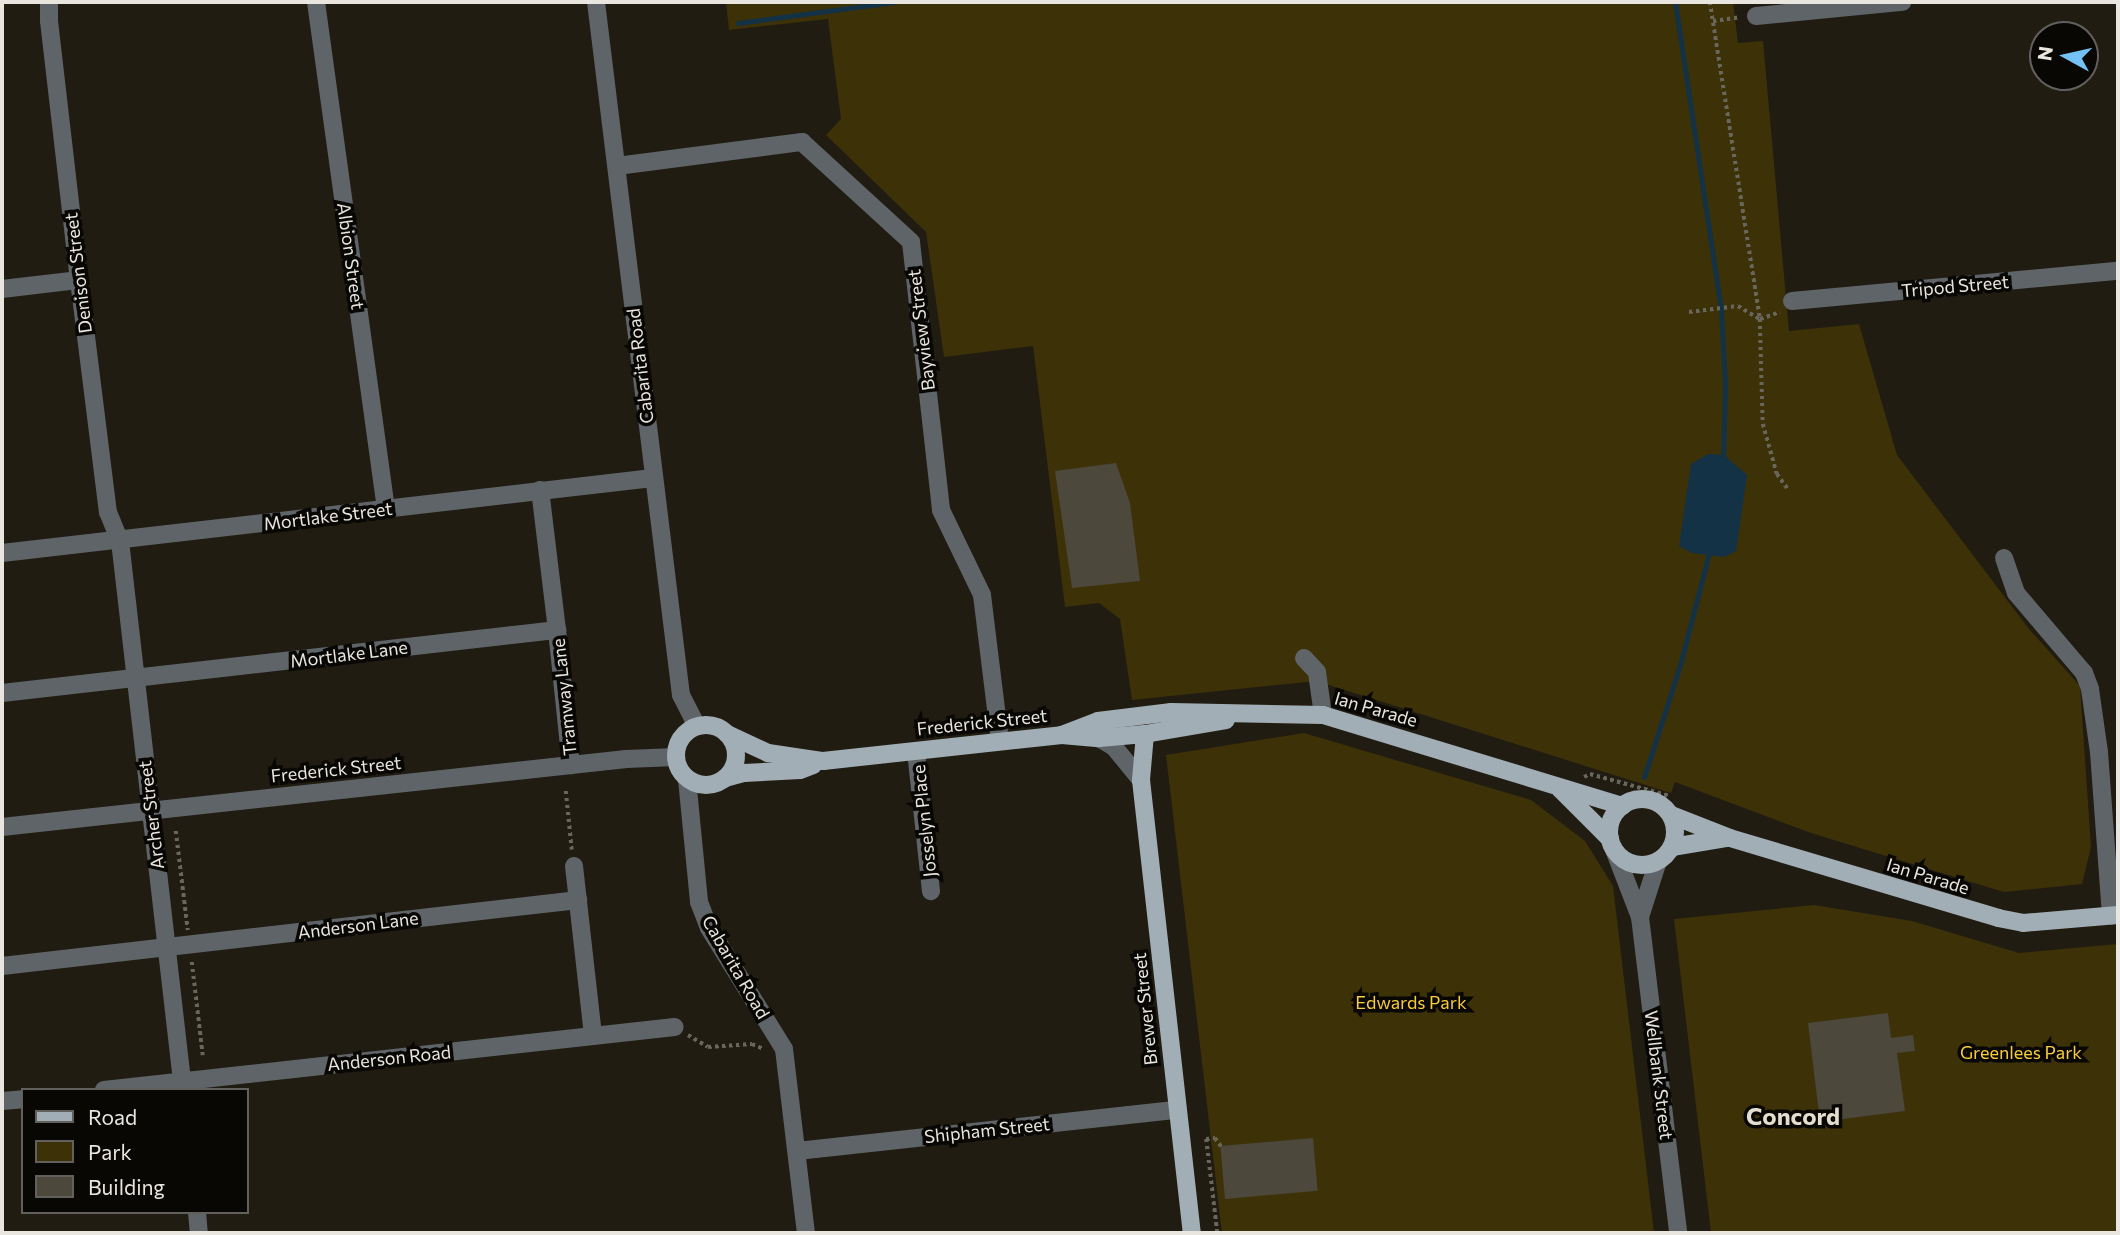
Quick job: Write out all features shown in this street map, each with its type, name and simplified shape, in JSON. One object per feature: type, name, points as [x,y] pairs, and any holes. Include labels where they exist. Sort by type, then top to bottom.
[{"type":"main road","name":"Ian Parade","points":[[1062,735],[1113,719],[1171,712],[1322,715],[1622,806]]},
{"type":"main road","name":"Ian Parade","points":[[1123,737],[1257,715]]},
{"type":"main road","points":[[1113,719],[1123,737]]},
{"type":"main road","points":[[697,726],[713,726],[727,734],[736,751],[732,770],[725,778],[704,785],[687,779],[676,757],[681,738],[697,726]]},
{"type":"main road","name":"Frederick Street","points":[[727,734],[768,753],[823,761],[1062,735],[1123,737]]},
{"type":"main road","name":"Brewer Street","points":[[1123,737],[1141,780],[1192,1233]]},
{"type":"main road","name":"Frederick Street","points":[[725,778],[744,773],[800,770],[823,761]]},
{"type":"main road","name":"Ian Parade","points":[[1560,789],[1611,843]]},
{"type":"main road","points":[[1632,801],[1654,801],[1673,807],[1675,836],[1672,847],[1658,862],[1648,865],[1627,862],[1611,843],[1611,820],[1622,806],[1632,801]]},
{"type":"main road","name":"Ian Parade","points":[[1673,807],[1730,838],[1998,918],[2023,923],[2114,915]]},
{"type":"main road","name":"Ian Parade","points":[[1672,847],[1730,838]]},
{"type":"street","name":"Denison Street","points":[[49,2],[49,21],[108,512],[120,541]]},
{"type":"street","name":"Albion Street","points":[[316,2],[386,509]]},
{"type":"street","name":"Cabarita Road","points":[[596,2],[681,695],[697,726]]},
{"type":"street","points":[[1756,16],[1902,2]]},
{"type":"street","name":"Bayview Street","points":[[617,166],[802,142],[911,242],[941,510],[982,595],[1000,741]]},
{"type":"street","name":"Tripod Street","points":[[1792,301],[2118,271]]},
{"type":"street","points":[[2,289],[79,280]]},
{"type":"street","name":"Mortlake Street","points":[[2,553],[653,478]]},
{"type":"street","points":[[540,491],[557,630]]},
{"type":"street","name":"Archer Street","points":[[120,541],[182,1085]]},
{"type":"street","points":[[2004,558],[2016,593],[2084,673],[2090,689],[2099,752],[2114,915]]},
{"type":"street","name":"Mortlake Lane","points":[[2,692],[557,630]]},
{"type":"street","name":"Tramway Lane","points":[[557,630],[571,765]]},
{"type":"street","points":[[1304,658],[1317,672],[1322,715]]},
{"type":"street","points":[[1141,780],[1123,737],[1147,715]]},
{"type":"street","name":"Josselyn Place","points":[[916,751],[931,891]]},
{"type":"street","name":"Frederick Street","points":[[2,827],[571,765],[676,757]]},
{"type":"street","name":"Cabarita Road","points":[[687,779],[699,902],[709,928],[784,1049],[806,1233]]},
{"type":"street","name":"Wellbank Street","points":[[1611,843],[1640,917],[1678,1233]]},
{"type":"street","name":"Wellbank Street","points":[[1640,917],[1658,862]]},
{"type":"street","points":[[574,866],[593,1036]]},
{"type":"street","name":"Anderson Lane","points":[[2,966],[578,900]]},
{"type":"street","name":"Anderson Road","points":[[135,1088],[182,1085],[675,1027]]},
{"type":"street","points":[[2,1101],[21,1099]]},
{"type":"street","name":"Shipham Street","points":[[797,1151],[1177,1110]]},
{"type":"street","points":[[197,1214],[199,1233]]},
{"type":"path","points":[[1710,2],[1760,319],[1763,424],[1777,474],[1788,489]]},
{"type":"path","points":[[1713,21],[1756,16]]},
{"type":"path","points":[[1689,312],[1738,306],[1760,319],[1779,313],[1792,301]]},
{"type":"path","points":[[1560,789],[1590,774],[1673,807]]},
{"type":"path","points":[[566,790],[574,866]]},
{"type":"path","points":[[675,1027],[708,1047],[752,1044],[775,1054]]},
{"type":"path","points":[[1217,1233],[1206,1139],[1216,1138],[1223,1149]]},
{"type":"green space","points":[[726,2],[1733,2],[1738,43],[1763,41],[1789,331],[1859,324],[1897,455],[2029,629],[2080,686],[2091,847],[2082,884],[2004,892],[1811,833],[1675,782],[1671,793],[1316,681],[1132,700],[1120,619],[1099,603],[1065,607],[1033,346],[944,357],[926,232],[826,135],[841,119],[828,19],[729,30]]},
{"type":"green space","name":"Edwards Park","points":[[1304,733],[1531,800],[1585,841],[1613,886],[1654,1233],[1222,1233],[1166,755]]},
{"type":"green space","name":"Greenlees Park","points":[[1814,905],[1912,921],[2019,953],[2118,944],[2118,1233],[1711,1233],[1674,919]]},
{"type":"water","points":[[1708,454],[1724,455],[1747,475],[1736,551],[1724,557],[1692,553],[1679,546],[1691,464]]},
{"type":"building","points":[[1116,463],[1130,503],[1140,581],[1072,588],[1055,471]]},
{"type":"building","points":[[1888,1013],[1891,1038],[1913,1035],[1915,1051],[1897,1053],[1905,1111],[1820,1122],[1808,1023]]},
{"type":"building","points":[[1313,1138],[1318,1191],[1225,1199],[1220,1146]]},
{"type":"waterway","points":[[738,23],[894,2]]},
{"type":"waterway","points":[[1675,2],[1721,311],[1725,385],[1723,459]]},
{"type":"waterway","points":[[1644,777],[1680,665],[1710,549]]},
{"type":"district","name":"Concord","points":[[1793,1116]]}]
